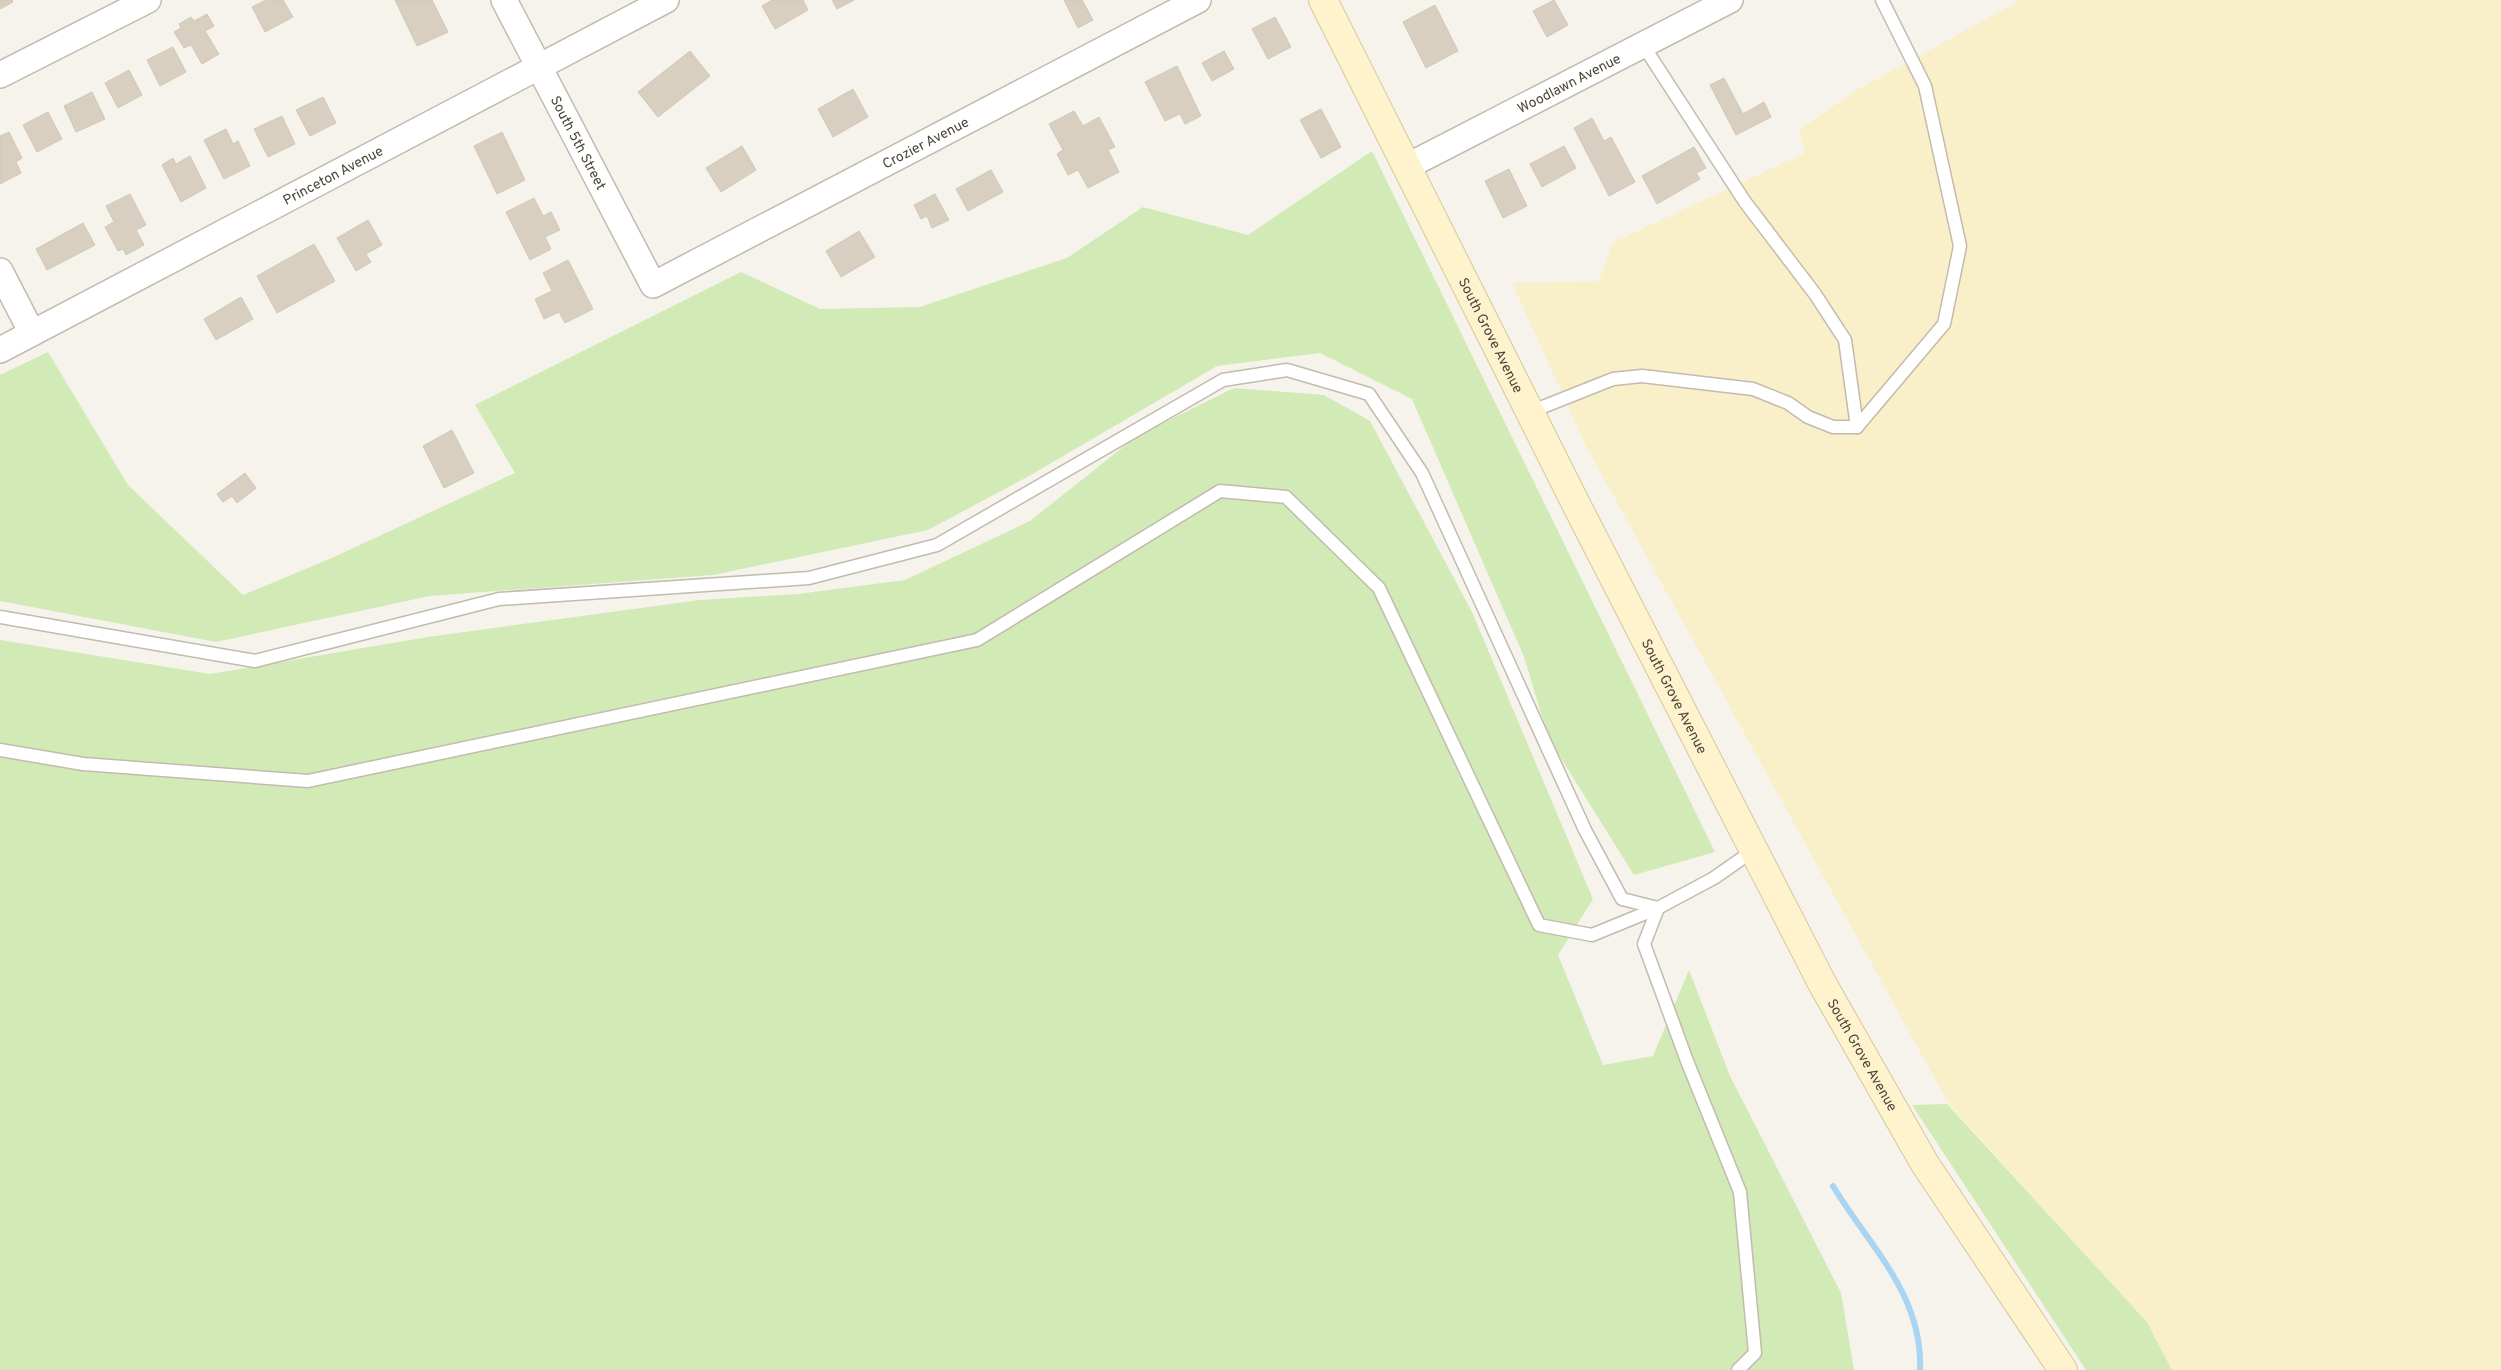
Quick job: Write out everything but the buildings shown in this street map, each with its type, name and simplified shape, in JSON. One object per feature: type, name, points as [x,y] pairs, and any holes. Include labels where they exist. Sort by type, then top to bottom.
[{"type":"main road","name":"South Grove Avenue","points":[[1323,0],[1530,412],[1823,986],[1925,1164],[2064,1370]]},
{"type":"street","points":[[0,75],[148,0]]},
{"type":"street","name":"South 5th Street","points":[[504,0],[653,285]]},
{"type":"street","name":"Princeton Avenue","points":[[0,350],[666,0]]},
{"type":"street","name":"Crozier Avenue","points":[[653,285],[1198,0]]},
{"type":"street","name":"Woodlawn Avenue","points":[[1408,166],[1730,0]]},
{"type":"street","points":[[0,271],[32,333]]},
{"type":"lane","points":[[1530,412],[1613,379],[1642,376],[1753,388],[1788,402],[1808,417],[1833,427],[1857,427],[1944,324],[1960,246],[1925,86],[1882,0]]},
{"type":"lane","points":[[1643,45],[1745,202],[1815,294],[1845,340],[1857,427]]},
{"type":"lane","points":[[0,617],[254,661],[500,599],[809,578],[937,546],[1223,380],[1287,370],[1369,394],[1422,473],[1585,830],[1622,899],[1658,908]]},
{"type":"lane","points":[[0,750],[83,764],[308,781],[968,642],[977,640],[1220,491],[1286,497],[1378,588],[1539,925],[1592,935],[1658,908],[1714,878],[1754,850]]},
{"type":"lane","points":[[1658,908],[1644,944],[1687,1061],[1740,1192],[1754,1353],[1738,1370]]},
{"type":"green space","points":[[1372,151],[1715,852],[1634,875],[1549,739],[1524,657],[1412,399],[1320,353],[1217,366],[1029,476],[928,530],[713,575],[430,596],[216,642],[0,601],[0,375],[48,352],[128,485],[243,595],[334,557],[515,473],[475,405],[741,272],[820,309],[920,307],[1067,258],[1143,207],[1248,235]]},
{"type":"green space","points":[[1234,388],[1324,395],[1370,421],[1472,612],[1593,899],[1558,955],[1603,1065],[1653,1056],[1689,970],[1730,1076],[1841,1293],[1854,1370],[0,1370],[0,640],[210,674],[428,637],[700,600],[798,594],[905,580],[1030,521],[1137,436]]},
{"type":"green space","points":[[1947,1104],[2147,1322],[2172,1370],[2086,1370],[1912,1105]]},
{"type":"sand","points":[[2021,0],[2501,0],[2501,1370],[2172,1370],[2147,1322],[1949,1104],[1587,448],[1512,283],[1599,281],[1612,243],[1805,153],[1799,130],[1855,91]]},
{"type":"waterway","points":[[1833,1186],[1891,1272],[1903,1294],[1913,1318],[1919,1343],[1920,1370]]}]
